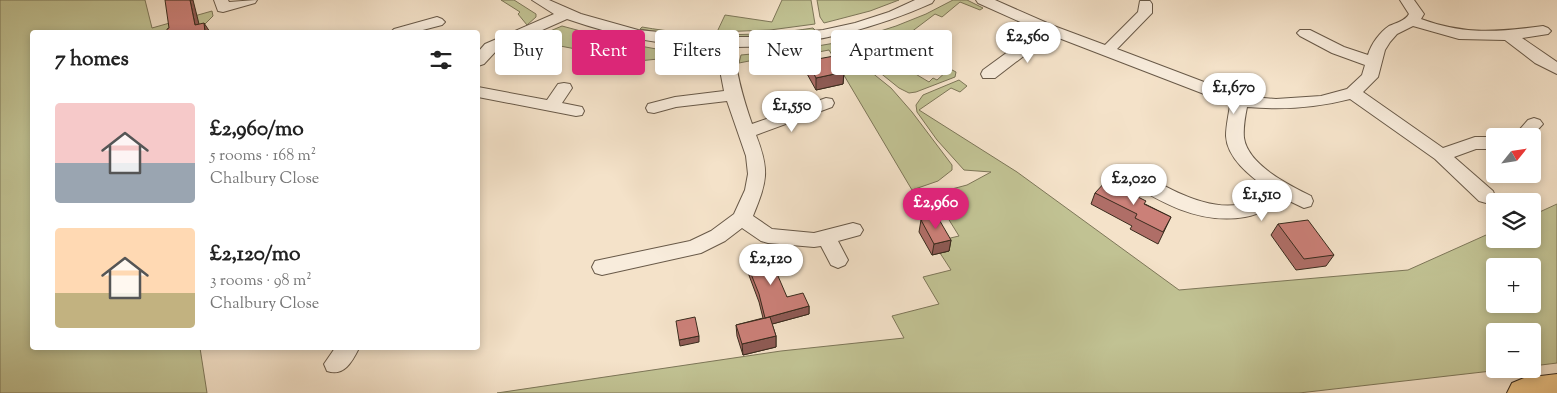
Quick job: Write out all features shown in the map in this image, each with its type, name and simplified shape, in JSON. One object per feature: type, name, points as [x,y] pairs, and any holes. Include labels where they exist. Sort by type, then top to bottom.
[{"type":"highway","points":[[1524,393],[1557,389]]},
{"type":"street","points":[[221,8],[250,0]]},
{"type":"street","points":[[539,0],[566,14],[637,35],[655,37]]},
{"type":"street","points":[[739,43],[777,40],[836,31],[883,18],[912,8],[927,0]]},
{"type":"street","points":[[983,0],[1049,29],[1239,101],[1276,104],[1321,101],[1353,92],[1370,77],[1377,50],[1384,39],[1392,31],[1412,21],[1416,14],[1407,0]]},
{"type":"street","points":[[1108,50],[1144,13],[1145,4]]},
{"type":"street","points":[[415,30],[440,27],[430,6]]},
{"type":"street","points":[[480,56],[491,47],[566,14]]},
{"type":"street","points":[[1412,21],[1457,36],[1482,38],[1543,30]]},
{"type":"street","points":[[989,74],[1049,29]]},
{"type":"street","points":[[1305,33],[1338,50],[1373,62]]},
{"type":"street","points":[[1508,36],[1557,69]]},
{"type":"street","points":[[602,268],[694,248],[718,236],[742,218],[754,190],[757,174],[755,156],[733,95],[729,75]]},
{"type":"street","points":[[552,106],[564,88]]},
{"type":"street","points":[[480,92],[576,110]]},
{"type":"street","points":[[1353,92],[1441,155],[1486,196]]},
{"type":"street","points":[[654,108],[675,102],[733,95]]},
{"type":"street","points":[[1239,101],[1235,137],[1242,155],[1278,187],[1304,202]]},
{"type":"street","points":[[747,132],[826,103]]},
{"type":"street","points":[[1441,155],[1475,143],[1486,144]]},
{"type":"street","points":[[1129,174],[1170,199],[1194,209],[1222,213],[1246,210],[1264,202],[1278,187]]},
{"type":"street","points":[[742,218],[768,236],[814,240],[853,230]]},
{"type":"street","points":[[827,238],[838,260]]},
{"type":"green space","points":[[0,0],[145,0],[152,28],[212,11],[213,16],[204,25],[182,30],[30,30],[30,350],[200,350],[207,393],[0,393]]},
{"type":"green space","points":[[501,0],[514,0],[536,14],[536,17],[527,25],[518,14],[520,12]]},
{"type":"green space","points":[[782,0],[811,0],[815,24],[770,30],[718,30],[725,15],[772,22]]},
{"type":"green space","points":[[817,0],[899,0],[870,11],[824,23],[820,17]]},
{"type":"green space","points":[[953,0],[967,0],[983,8],[980,10],[960,2],[942,17],[935,14],[914,30],[884,30],[926,14]]},
{"type":"green space","points":[[562,26],[577,30],[572,30],[572,48],[562,46],[562,30],[553,30]]},
{"type":"green space","points":[[642,27],[663,30],[655,31],[640,29]]},
{"type":"green space","points":[[813,28],[815,30],[798,30]]},
{"type":"green space","points":[[739,34],[749,34],[749,36],[739,36]]},
{"type":"green space","points":[[831,44],[831,53],[829,50],[821,52],[821,45]]},
{"type":"green space","points":[[645,47],[655,49],[655,59],[645,60]]},
{"type":"green space","points":[[749,54],[749,61],[739,63],[741,55]]},
{"type":"green space","points":[[952,70],[956,72],[955,77],[916,92],[909,93],[899,88],[883,75],[917,75],[929,82],[933,78],[937,80],[943,75],[952,75]]},
{"type":"green space","points":[[844,75],[875,75],[891,88],[912,112],[952,165],[952,170],[938,181],[912,190]]},
{"type":"green space","points":[[959,80],[967,86],[960,92],[951,88],[919,110],[1017,172],[1179,290],[1408,270],[1486,235],[1486,248],[1541,248],[1541,211],[1557,204],[1557,363],[1541,365],[1541,323],[1486,323],[1486,372],[1299,393],[497,393],[781,351],[904,338],[892,316],[939,304],[923,277],[951,270],[940,253],[949,251],[942,240],[959,236],[933,194],[967,185],[991,172],[964,170],[937,140],[917,112],[916,105],[923,95]]},
{"type":"building","points":[[165,0],[190,0],[195,25],[204,23],[205,30],[167,30],[169,28]]},
{"type":"building","points":[[831,57],[831,75],[816,78],[814,75],[821,75],[821,58]]},
{"type":"building","points":[[1106,181],[1146,201],[1144,204],[1171,217],[1163,232],[1135,218],[1137,214],[1095,193]]},
{"type":"building","points":[[937,216],[951,240],[934,244],[921,220]]},
{"type":"building","points":[[1308,220],[1334,255],[1304,259],[1278,224]]},
{"type":"building","points":[[766,248],[787,297],[803,293],[809,306],[765,318],[759,294],[743,254]]},
{"type":"building","points":[[695,317],[699,336],[679,340],[676,321]]},
{"type":"building","points":[[770,317],[776,336],[742,344],[736,325]]}]
